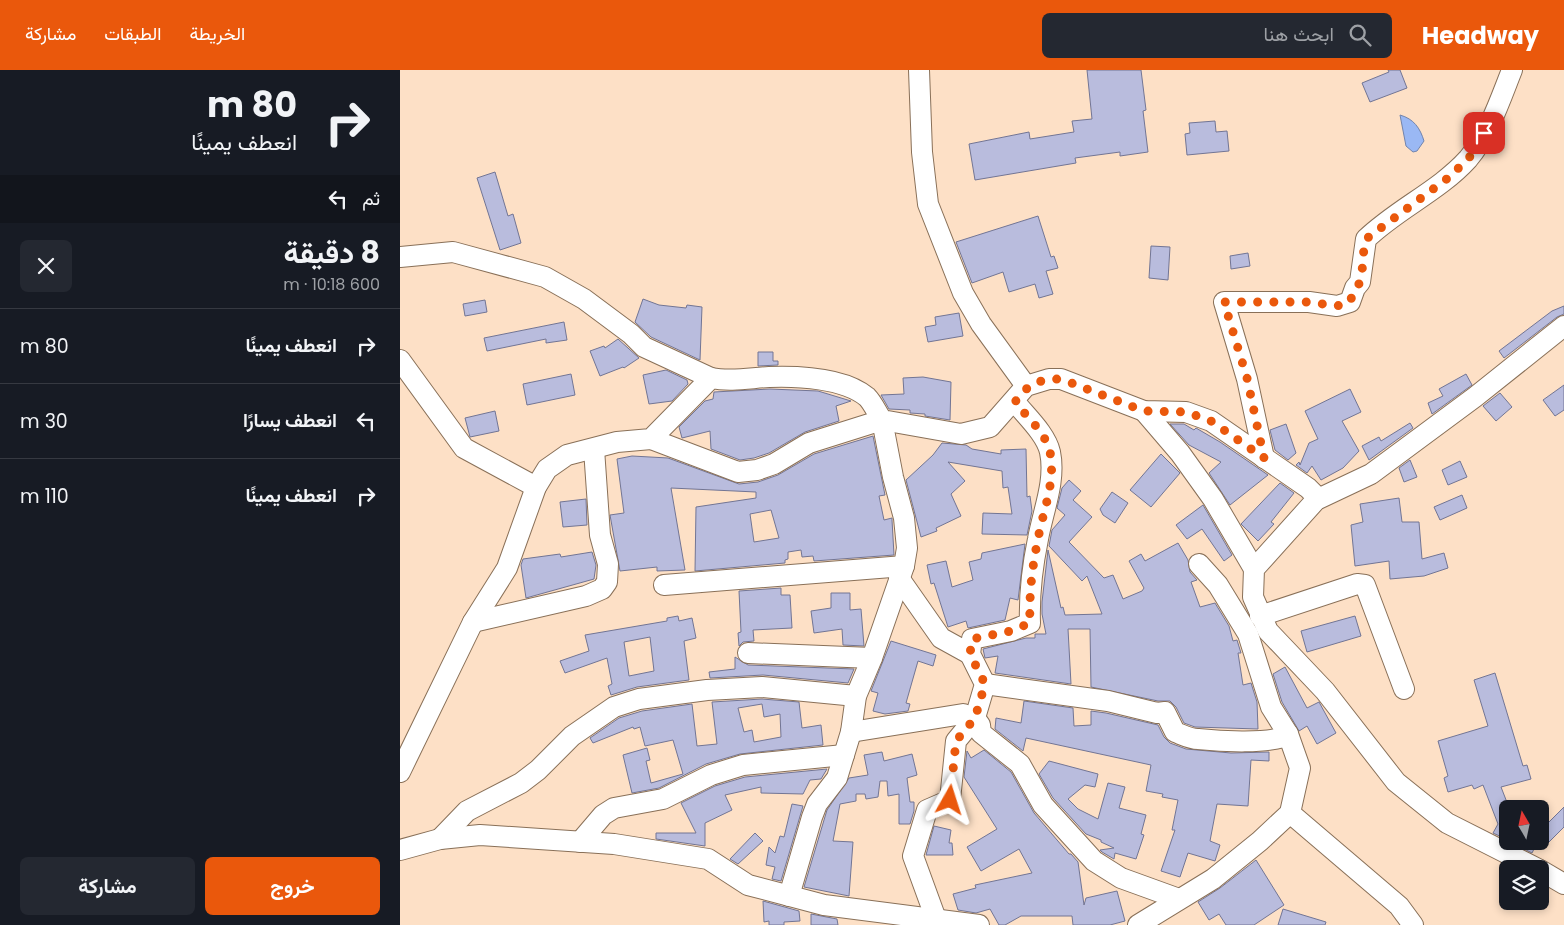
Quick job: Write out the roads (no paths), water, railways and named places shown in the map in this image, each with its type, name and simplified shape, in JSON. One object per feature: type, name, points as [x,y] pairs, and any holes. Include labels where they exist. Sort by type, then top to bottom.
[{"type":"street","points":[[919,70],[922,152],[928,204],[962,293],[1021,394],[1050,451],[1051,473],[1029,592],[1030,623],[1011,631],[972,639],[970,654],[985,684],[975,718],[956,741],[950,800],[927,810],[913,856],[936,919]]},
{"type":"street","points":[[1264,458],[1247,378],[1224,302],[1300,302],[1337,306],[1350,302],[1355,288],[1360,282],[1363,248],[1366,239],[1448,178],[1469,158],[1492,120],[1512,70]]},
{"type":"street","points":[[400,257],[453,252],[545,277],[584,299],[631,334],[644,347],[711,378],[724,381],[771,377],[826,380],[846,385],[867,398],[882,420],[893,477],[904,518],[907,548],[901,572],[872,658],[856,696],[851,732],[837,778],[817,804],[789,896]]},
{"type":"street","points":[[1254,569],[1316,500],[1371,474],[1475,397],[1564,326]]},
{"type":"street","points":[[400,360],[464,448],[536,487]]},
{"type":"street","points":[[651,439],[711,378]]},
{"type":"street","points":[[403,760],[474,622],[507,568],[536,487],[547,469],[567,455],[617,442],[651,439],[738,472],[757,470],[774,464],[809,443],[882,420],[960,434],[990,427],[1021,394],[1049,379],[1061,379],[1144,411],[1186,412],[1211,421],[1308,488],[1315,495],[1316,500]]},
{"type":"street","points":[[1144,411],[1180,453],[1213,498],[1254,569],[1253,597],[1268,631],[1325,692],[1396,782],[1447,822],[1521,860]]},
{"type":"street","points":[[474,622],[586,596],[602,590],[607,582],[608,564],[600,535],[594,449]]},
{"type":"street","points":[[1138,925],[1213,879],[1260,842],[1290,813],[1300,768],[1288,734],[1271,706],[1248,634],[1218,585],[1199,564]]},
{"type":"street","points":[[901,572],[941,638],[970,654]]},
{"type":"street","points":[[664,585],[901,572]]},
{"type":"street","points":[[1260,616],[1357,584],[1364,585],[1404,689]]},
{"type":"street","points":[[748,653],[872,658]]},
{"type":"street","points":[[985,684],[1108,701],[1157,713],[1164,712],[1175,732],[1196,740],[1264,740],[1284,738],[1288,734]]},
{"type":"street","points":[[440,839],[467,811],[521,783],[538,770],[572,736],[614,707],[639,699],[659,696],[707,690],[762,687],[856,696]]},
{"type":"street","points":[[851,732],[963,714],[975,718],[980,725],[981,733],[1020,764],[1043,804],[1094,860],[1121,878],[1179,899]]},
{"type":"street","points":[[580,842],[603,815],[614,808],[663,799],[711,775],[743,765],[844,755]]},
{"type":"street","points":[[1290,813],[1399,906],[1413,925]]},
{"type":"street","points":[[400,850],[440,839],[480,835],[614,844],[708,859],[748,885],[824,905],[979,925]]},
{"type":"street","points":[[1549,875],[1564,884]]},
{"type":"water","points":[[1400,115],[1413,122],[1421,132],[1424,141],[1417,151],[1413,152],[1406,146]]}]
